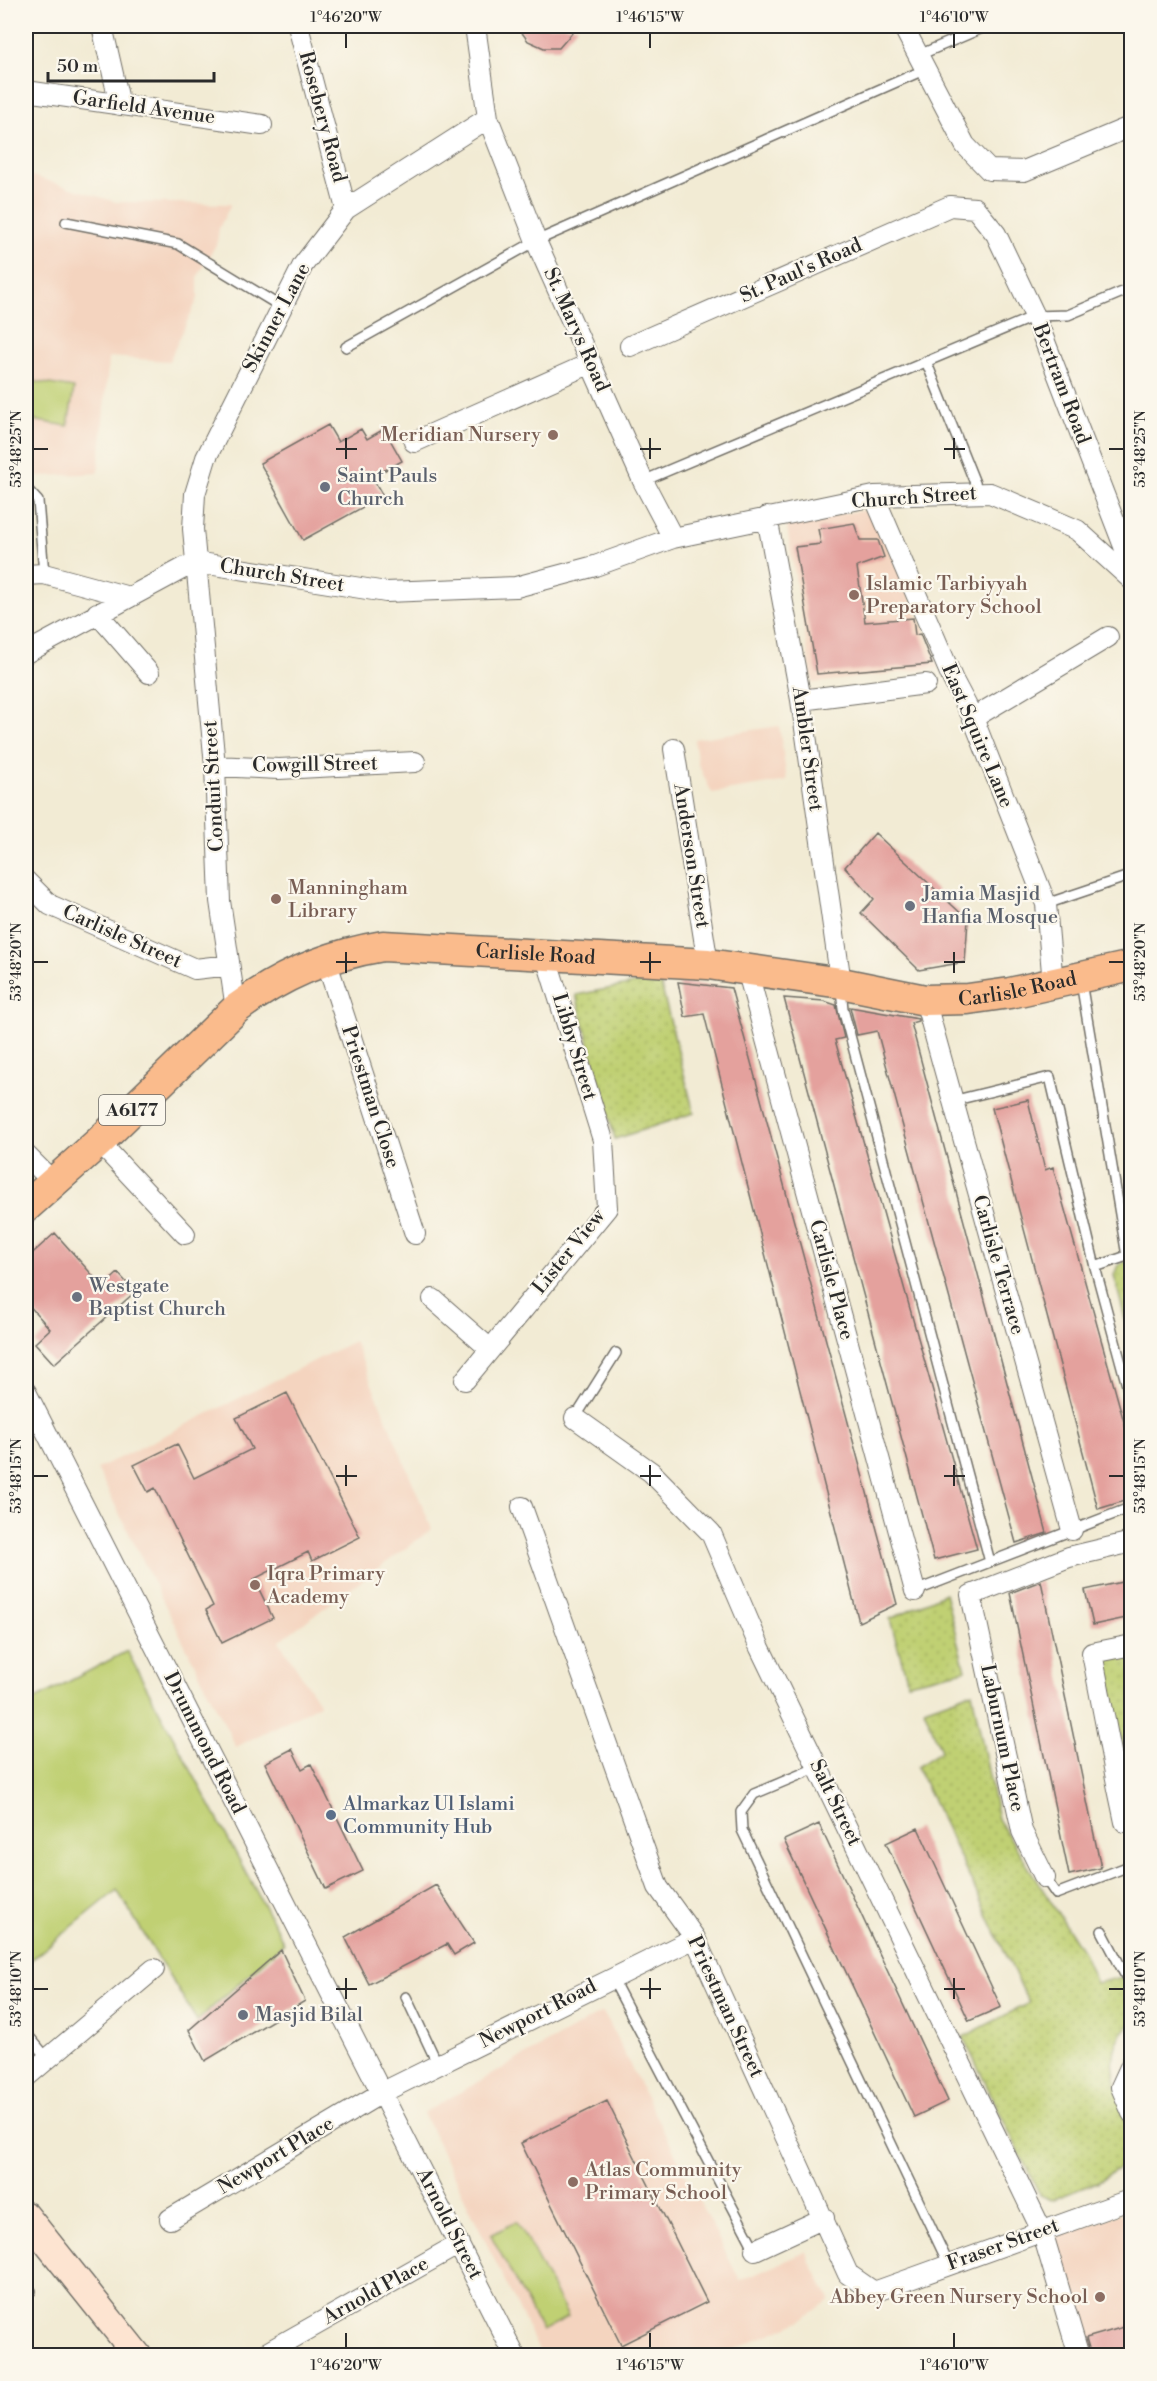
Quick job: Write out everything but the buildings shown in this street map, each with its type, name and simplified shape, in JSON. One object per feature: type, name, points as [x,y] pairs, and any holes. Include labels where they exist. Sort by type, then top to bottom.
[{"type":"main road","name":"Carlisle Road","points":[[26,1208],[99,1142],[236,1009],[255,994],[348,952],[383,946],[708,964],[841,982],[925,1000],[968,999],[1067,981],[1131,966]]},
{"type":"main road","points":[[26,2217],[138,2355]]},
{"type":"street","points":[[102,26],[120,105]]},
{"type":"street","name":"Rosebery Road","points":[[298,26],[346,209]]},
{"type":"street","name":"St. Marys Road","points":[[474,26],[488,118],[536,241],[644,481],[673,538]]},
{"type":"street","points":[[903,26],[965,145],[989,170],[1024,171],[1131,126]]},
{"type":"street","name":"Garfield Avenue","points":[[26,91],[262,125]]},
{"type":"street","name":"Skinner Lane","points":[[195,562],[193,529],[195,494],[206,458],[295,276],[346,209],[488,118]]},
{"type":"street","name":"St. Paul's Road","points":[[630,346],[950,206],[975,208]]},
{"type":"street","name":"Bertram Road","points":[[975,208],[996,234],[1035,316],[1131,567]]},
{"type":"street","points":[[414,442],[591,363]]},
{"type":"street","name":"Church Street","points":[[26,653],[195,562],[386,592],[516,587],[561,576],[673,538],[874,496],[990,493],[1077,530],[1131,580]]},
{"type":"street","name":"East Squire Lane","points":[[874,496],[953,680],[973,718],[1046,904],[1067,981]]},
{"type":"street","name":"Ambler Street","points":[[767,517],[801,700],[841,982]]},
{"type":"street","name":"Conduit Street","points":[[195,562],[215,766],[220,901],[236,1009]]},
{"type":"street","points":[[35,575],[129,597]]},
{"type":"street","points":[[97,613],[149,673]]},
{"type":"street","points":[[973,718],[1108,636]]},
{"type":"street","points":[[801,700],[926,684]]},
{"type":"street","name":"Anderson Street","points":[[674,749],[708,964]]},
{"type":"street","name":"Cowgill Street","points":[[215,766],[279,769],[415,762]]},
{"type":"street","name":"Carlisle Street","points":[[26,881],[50,905],[195,969],[230,965]]},
{"type":"street","name":"Libby Street","points":[[545,954],[603,1140]]},
{"type":"street","name":"Priestman Close","points":[[326,960],[415,1234]]},
{"type":"street","name":"Carlisle Place","points":[[747,969],[915,1591]]},
{"type":"street","name":"Carlisle Terrace","points":[[925,1000],[1071,1530]]},
{"type":"street","name":"Lister View","points":[[465,1380],[607,1208],[603,1140]]},
{"type":"street","points":[[99,1142],[184,1234]]},
{"type":"street","points":[[26,1155],[53,1182]]},
{"type":"street","points":[[433,1299],[490,1349]]},
{"type":"street","name":"Drummond Road","points":[[26,1392],[383,2092]]},
{"type":"street","name":"Salt Street","points":[[575,1418],[651,1472],[711,1533],[760,1648],[1042,2231],[1079,2355]]},
{"type":"street","name":"Priestman Street","points":[[522,1507],[658,1887],[695,1938],[848,2274],[874,2292]]},
{"type":"street","name":"Laburnum Place","points":[[1045,1878],[1022,1831],[971,1595],[1069,1557],[1131,1542]]},
{"type":"street","points":[[1125,1822],[1125,1788],[1092,1653],[1131,1645]]},
{"type":"street","name":"Newport Road","points":[[383,2092],[695,1938]]},
{"type":"street","points":[[26,2077],[154,1969]]},
{"type":"street","points":[[1131,2063],[1121,2086],[1131,2112]]},
{"type":"street","name":"Newport Place","points":[[170,2219],[383,2092]]},
{"type":"street","name":"Arnold Street","points":[[383,2092],[515,2355]]},
{"type":"street","name":"Fraser Street","points":[[874,2292],[1131,2199]]},
{"type":"street","points":[[755,2250],[824,2218]]},
{"type":"street","name":"Arnold Place","points":[[261,2355],[459,2244]]},
{"type":"lane","points":[[346,347],[536,241],[923,62],[987,26]]},
{"type":"lane","points":[[66,222],[178,244],[280,306]]},
{"type":"lane","points":[[644,481],[1035,316],[1068,315],[1131,288]]},
{"type":"lane","points":[[926,362],[979,494]]},
{"type":"lane","points":[[26,488],[38,501],[35,575]]},
{"type":"lane","points":[[1046,904],[1131,875]]},
{"type":"lane","points":[[1067,981],[1127,1256],[1095,1267]]},
{"type":"lane","points":[[841,982],[843,1009],[990,1562]]},
{"type":"lane","points":[[952,1101],[1050,1077],[1095,1267],[1131,1404]]},
{"type":"lane","points":[[575,1418],[616,1353]]},
{"type":"lane","points":[[915,1591],[1131,1507]]},
{"type":"lane","points":[[818,1767],[754,1794],[741,1812],[742,1830],[949,2265]]},
{"type":"lane","points":[[1045,1878],[1056,1893],[1131,1865]]},
{"type":"lane","points":[[1101,1931],[1131,1988]]},
{"type":"lane","points":[[612,1977],[755,2250]]},
{"type":"lane","points":[[406,1997],[438,2065]]},
{"type":"lane","points":[[26,2033],[47,2058]]},
{"type":"shaded area","points":[[26,174],[116,202],[231,204],[219,228],[217,243],[198,276],[198,298],[169,361],[109,357],[98,473],[26,477]]},
{"type":"shaded area","name":"Islamic Tarbiyyah Preparatory School","points":[[873,509],[939,668],[813,683],[786,522]]},
{"type":"shaded area","points":[[779,726],[787,781],[712,793],[698,764],[694,739]]},
{"type":"shaded area","name":"Iqra Primary Academy","points":[[354,1341],[432,1529],[279,1641],[320,1704],[236,1747],[97,1469]]},
{"type":"shaded area","name":"Atlas Community Primary School","points":[[603,2012],[740,2281],[806,2252],[830,2300],[800,2321],[722,2355],[541,2355],[423,2113]]},
{"type":"shaded area","name":"Abbey Green Nursery School","points":[[1131,2210],[1131,2355],[1084,2355],[1053,2238]]},
{"type":"green space","points":[[26,380],[74,388],[68,426],[26,419]]},
{"type":"green space","points":[[649,981],[661,985],[694,1113],[615,1139],[576,995]]},
{"type":"green space","points":[[1131,1259],[1131,1343],[1114,1275],[1118,1265]]},
{"type":"green space","points":[[945,1593],[965,1670],[908,1683],[890,1619]]},
{"type":"green space","points":[[127,1651],[284,1943],[197,2021],[117,1890],[26,1964],[26,1704]]},
{"type":"green space","points":[[1131,1652],[1131,1769],[1127,1768],[1105,1657]]},
{"type":"green space","points":[[972,1692],[998,1819],[1084,1954],[1096,1983],[1131,1975],[1131,2024],[1121,2035],[1114,2059],[1116,2085],[1127,2130],[1127,2163],[1097,2182],[1052,2200],[1040,2195],[963,2037],[1029,2003],[917,1767],[941,1751],[924,1709]]},
{"type":"green space","points":[[517,2221],[568,2317],[542,2331],[491,2235]]},
{"type":"place","name":"Meridian Nursery","points":[[553,435]]},
{"type":"place","name":"Saint Pauls Church","points":[[325,487]]},
{"type":"place","name":"Islamic Tarbiyyah Preparatory School","points":[[854,595]]},
{"type":"place","name":"Manningham Library","points":[[276,899]]},
{"type":"place","name":"Jamia Masjid Hanfia Mosque","points":[[910,906]]},
{"type":"place","name":"Westgate Baptist Church","points":[[77,1297]]},
{"type":"place","name":"Iqra Primary Academy","points":[[255,1585]]},
{"type":"place","name":"Almarkaz Ul Islami Community Hub","points":[[331,1815]]},
{"type":"place","name":"Masjid Bilal","points":[[243,2015]]},
{"type":"place","name":"Atlas Community Primary School","points":[[573,2182]]},
{"type":"place","name":"Abbey Green Nursery School","points":[[1100,2297]]}]
